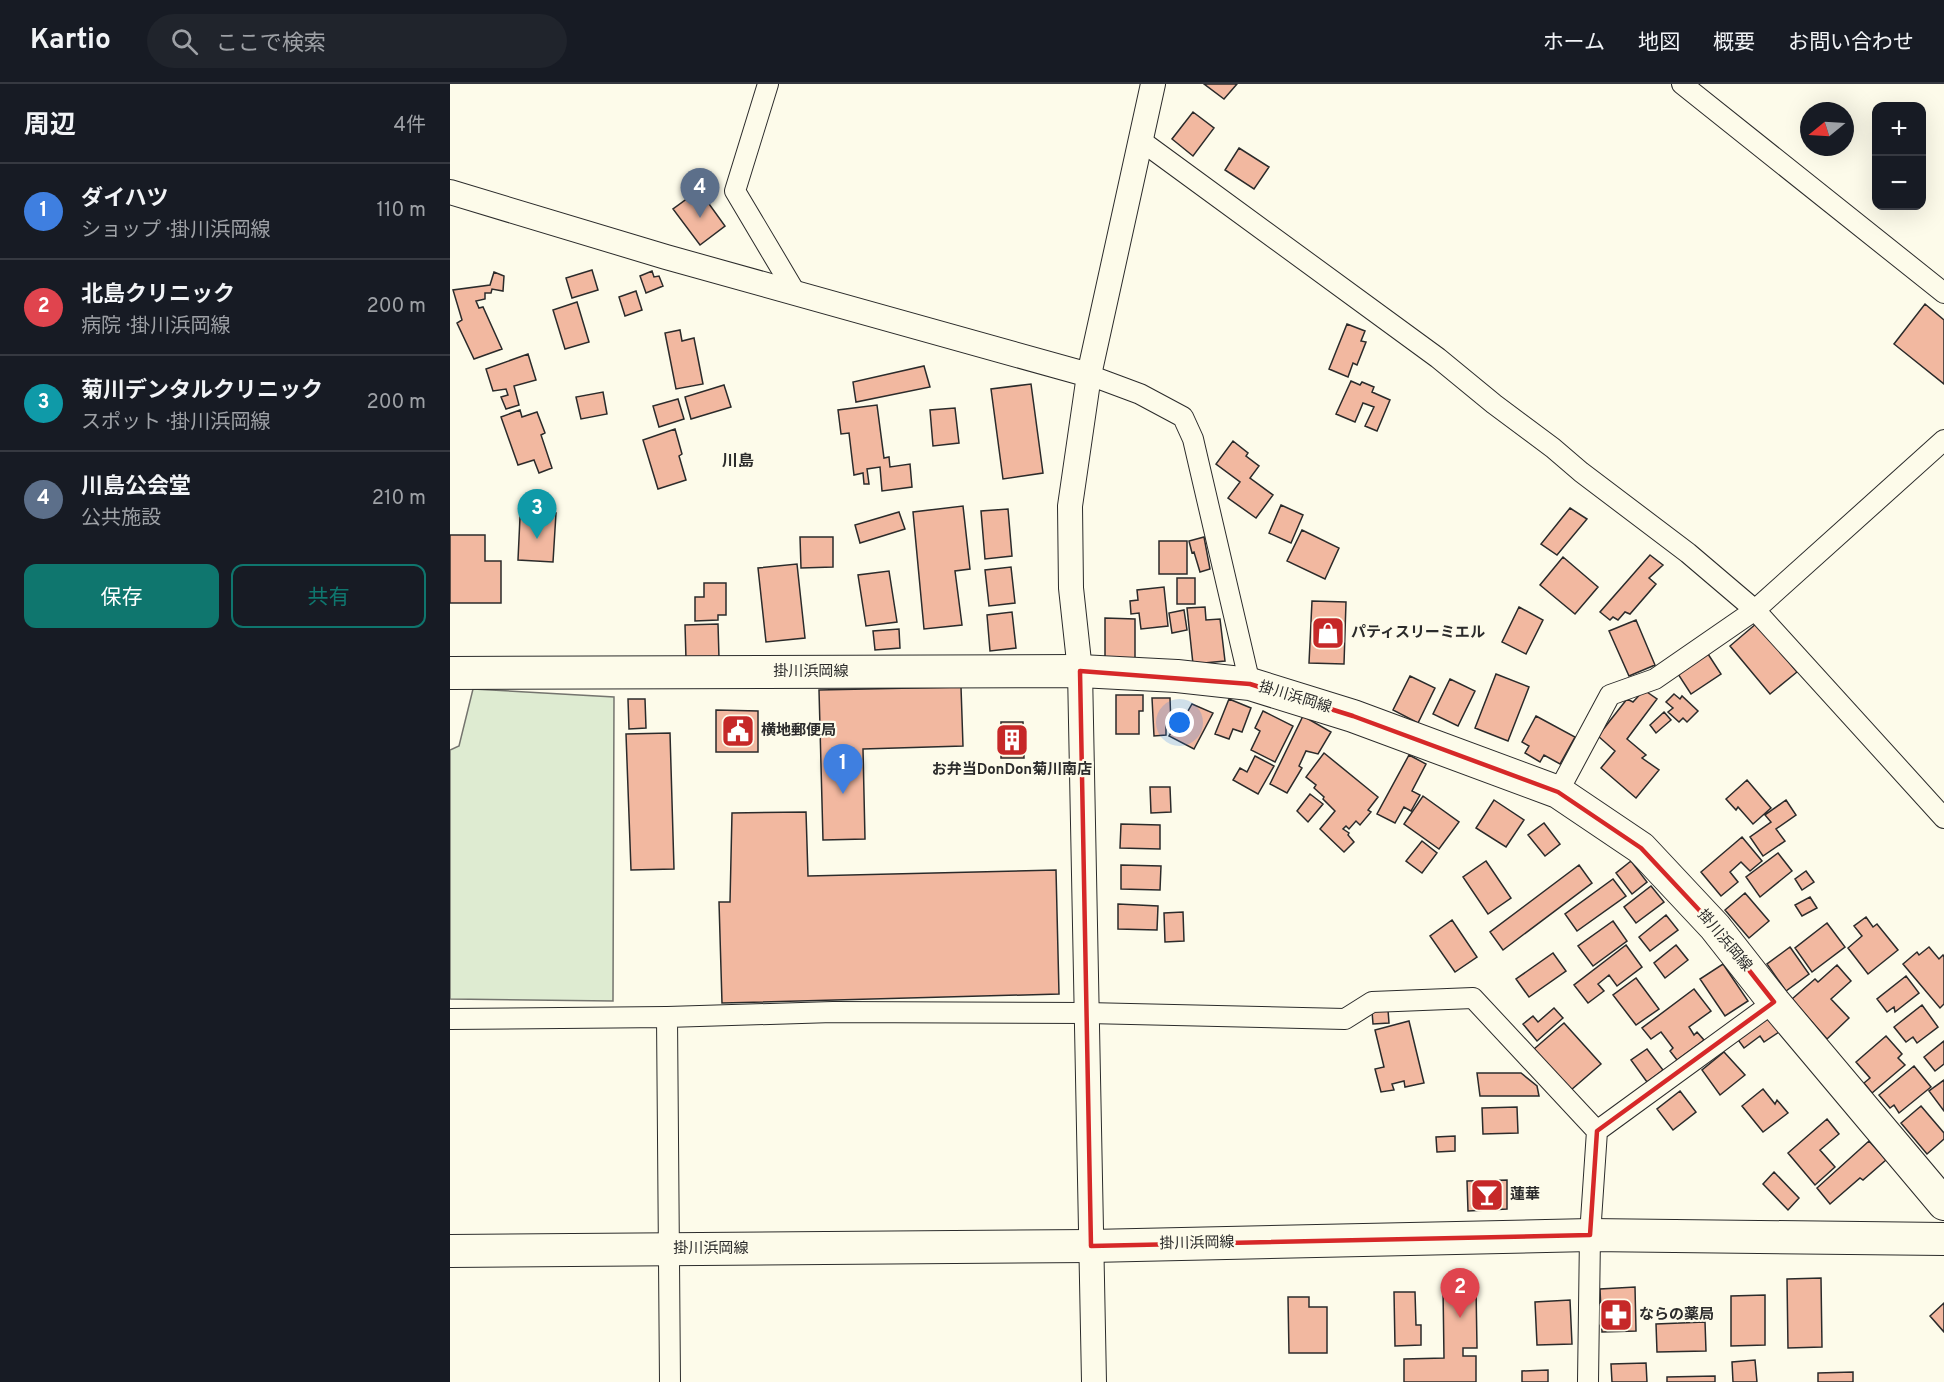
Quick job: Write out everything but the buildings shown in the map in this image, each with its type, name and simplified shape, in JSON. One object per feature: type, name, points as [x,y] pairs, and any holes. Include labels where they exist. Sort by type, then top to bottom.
[{"type":"main road","name":"掛川浜岡線","points":[[450,673],[1080,671],[1177,676],[1250,684],[1353,716],[1558,792],[1641,848],[1715,927],[1774,1002],[1944,1204]]},
{"type":"main road","name":"掛川浜岡線","points":[[450,1251],[1091,1246],[1590,1235],[1944,1239]]},
{"type":"street","points":[[768,84],[735,191],[795,292]]},
{"type":"street","points":[[1094,1382],[1080,671],[1071,588],[1070,506],[1089,375],[1153,84]]},
{"type":"street","points":[[1682,84],[1944,293]]},
{"type":"street","points":[[1140,140],[1438,358],[1581,472],[1688,553],[1755,610],[1944,818]]},
{"type":"street","points":[[450,192],[666,257],[1089,375],[1140,394],[1183,417],[1193,439],[1250,684]]},
{"type":"street","points":[[1558,792],[1611,695],[1654,679],[1755,610],[1944,440]]},
{"type":"street","points":[[450,1019],[667,1017],[833,1012],[1087,1013],[1345,1019],[1372,1002],[1473,998],[1597,1131],[1590,1235],[1588,1382]]},
{"type":"street","points":[[1597,1131],[1774,1002]]},
{"type":"street","points":[[667,1017],[670,1382]]},
{"type":"highlighted area","points":[[1080,671],[1250,684],[1353,716],[1558,792],[1641,848],[1715,927],[1774,1002],[1597,1131],[1590,1235],[1091,1246]]},
{"type":"green space","points":[[473,689],[614,697],[613,1001],[450,999],[450,750],[459,746]]},
{"type":"place","name":"川島公会堂","points":[[700,218]]},
{"type":"place","name":"菊川デンタルクリニック","points":[[537,539]]},
{"type":"place","name":"パティスリーミエル","points":[[1328,633]]},
{"type":"place","name":"横地郵便局","points":[[738,731]]},
{"type":"place","name":"お弁当DonDon菊川南店","points":[[1012,740]]},
{"type":"place","name":"ダイハツ","points":[[843,794]]},
{"type":"place","name":"蓮華","points":[[1487,1195]]},
{"type":"place","name":"ならの薬局","points":[[1616,1315]]},
{"type":"place","name":"北島クリニック","points":[[1460,1318]]},
{"type":"district","name":"川島","points":[[738,462]]}]
